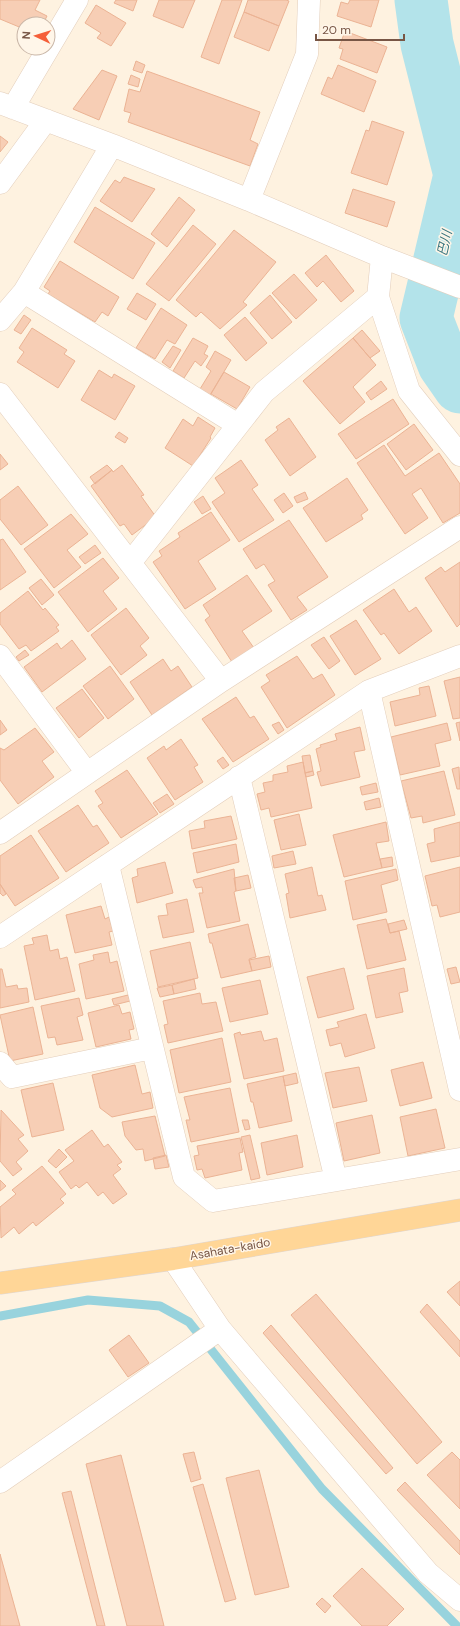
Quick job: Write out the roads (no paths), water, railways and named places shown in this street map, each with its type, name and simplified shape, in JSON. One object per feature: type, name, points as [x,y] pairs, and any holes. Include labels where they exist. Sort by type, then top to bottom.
[{"type":"main road","name":"Asahata-kaido","points":[[0,1283],[173,1259],[460,1210]]},
{"type":"street","points":[[77,0],[7,105],[249,200],[392,261],[460,287]]},
{"type":"street","points":[[249,200],[307,54],[308,0]]},
{"type":"street","points":[[0,183],[46,120]]},
{"type":"street","points":[[0,320],[24,292],[112,145]]},
{"type":"street","points":[[130,563],[264,392],[378,297],[392,261]]},
{"type":"street","points":[[24,292],[238,425]]},
{"type":"street","points":[[378,297],[409,390],[460,455]]},
{"type":"street","points":[[0,394],[221,681]]},
{"type":"street","points":[[0,832],[221,681],[460,527]]},
{"type":"street","points":[[0,656],[87,773]]},
{"type":"street","points":[[3,930],[108,864],[369,691],[460,656]]},
{"type":"street","points":[[369,691],[460,1090]]},
{"type":"street","points":[[239,777],[336,1180]]},
{"type":"street","points":[[108,864],[184,1177],[213,1200],[460,1159]]},
{"type":"street","points":[[0,1063],[12,1076],[152,1048]]},
{"type":"street","points":[[173,1259],[220,1330],[428,1573],[460,1600]]},
{"type":"street","points":[[0,1482],[220,1330]]},
{"type":"waterway","name":"巴川","points":[[421,0],[427,44],[460,175],[426,318],[444,364],[460,387]]},
{"type":"waterway","points":[[0,1316],[88,1300],[160,1306],[189,1322],[322,1489],[457,1626]]}]
